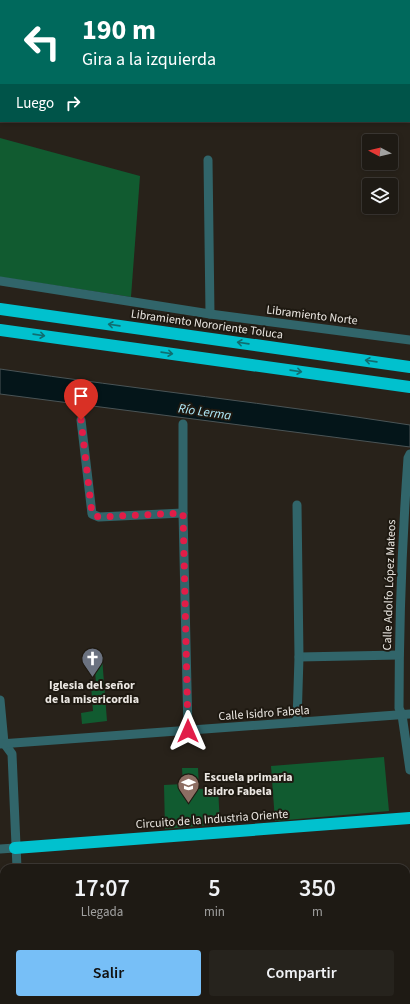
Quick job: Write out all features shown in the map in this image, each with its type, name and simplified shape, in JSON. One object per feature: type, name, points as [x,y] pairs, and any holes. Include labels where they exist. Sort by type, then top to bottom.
[{"type":"highway","name":"Libramiento Nororiente Toluca","points":[[0,309],[410,367]]},
{"type":"highway","points":[[0,330],[410,387]]},
{"type":"highway","name":"Circuito de la Industria Oriente","points":[[15,848],[410,818]]},
{"type":"street","points":[[208,160],[210,314]]},
{"type":"street","name":"Libramiento Norte","points":[[0,281],[210,314],[410,340]]},
{"type":"street","points":[[81,420],[92,514],[99,517],[183,513]]},
{"type":"street","points":[[183,424],[183,513],[188,731]]},
{"type":"street","name":"Calle Adolfo López Mateos","points":[[409,455],[407,520],[399,655],[399,708],[406,715],[410,770]]},
{"type":"street","points":[[297,505],[299,657],[297,722]]},
{"type":"street","points":[[299,657],[399,655]]},
{"type":"street","points":[[0,700],[2,744],[12,754],[17,864]]},
{"type":"street","name":"Calle Isidro Fabela","points":[[2,744],[406,715]]},
{"type":"street","points":[[0,849],[15,848]]},
{"type":"green space","points":[[0,138],[140,176],[131,297],[0,277]]},
{"type":"green space","points":[[102,657],[107,721],[82,724],[81,713],[93,711],[91,685],[96,683],[95,671]]},
{"type":"green space","points":[[384,757],[389,811],[275,821],[271,766]]},
{"type":"green space","points":[[182,768],[198,768],[199,789],[218,788],[220,824],[165,829],[164,785],[183,784]]},
{"type":"water","name":"Río Lerma","points":[[0,369],[410,425],[410,447],[0,394]]},
{"type":"place","name":"Iglesia del señor de la misericordia","points":[[92,678]]},
{"type":"place","name":"Escuela primaria Isidro Fabela","points":[[189,804]]},
{"type":"route","points":[[81,420],[91,493],[92,514],[99,517],[183,513],[188,672],[188,731]]}]
